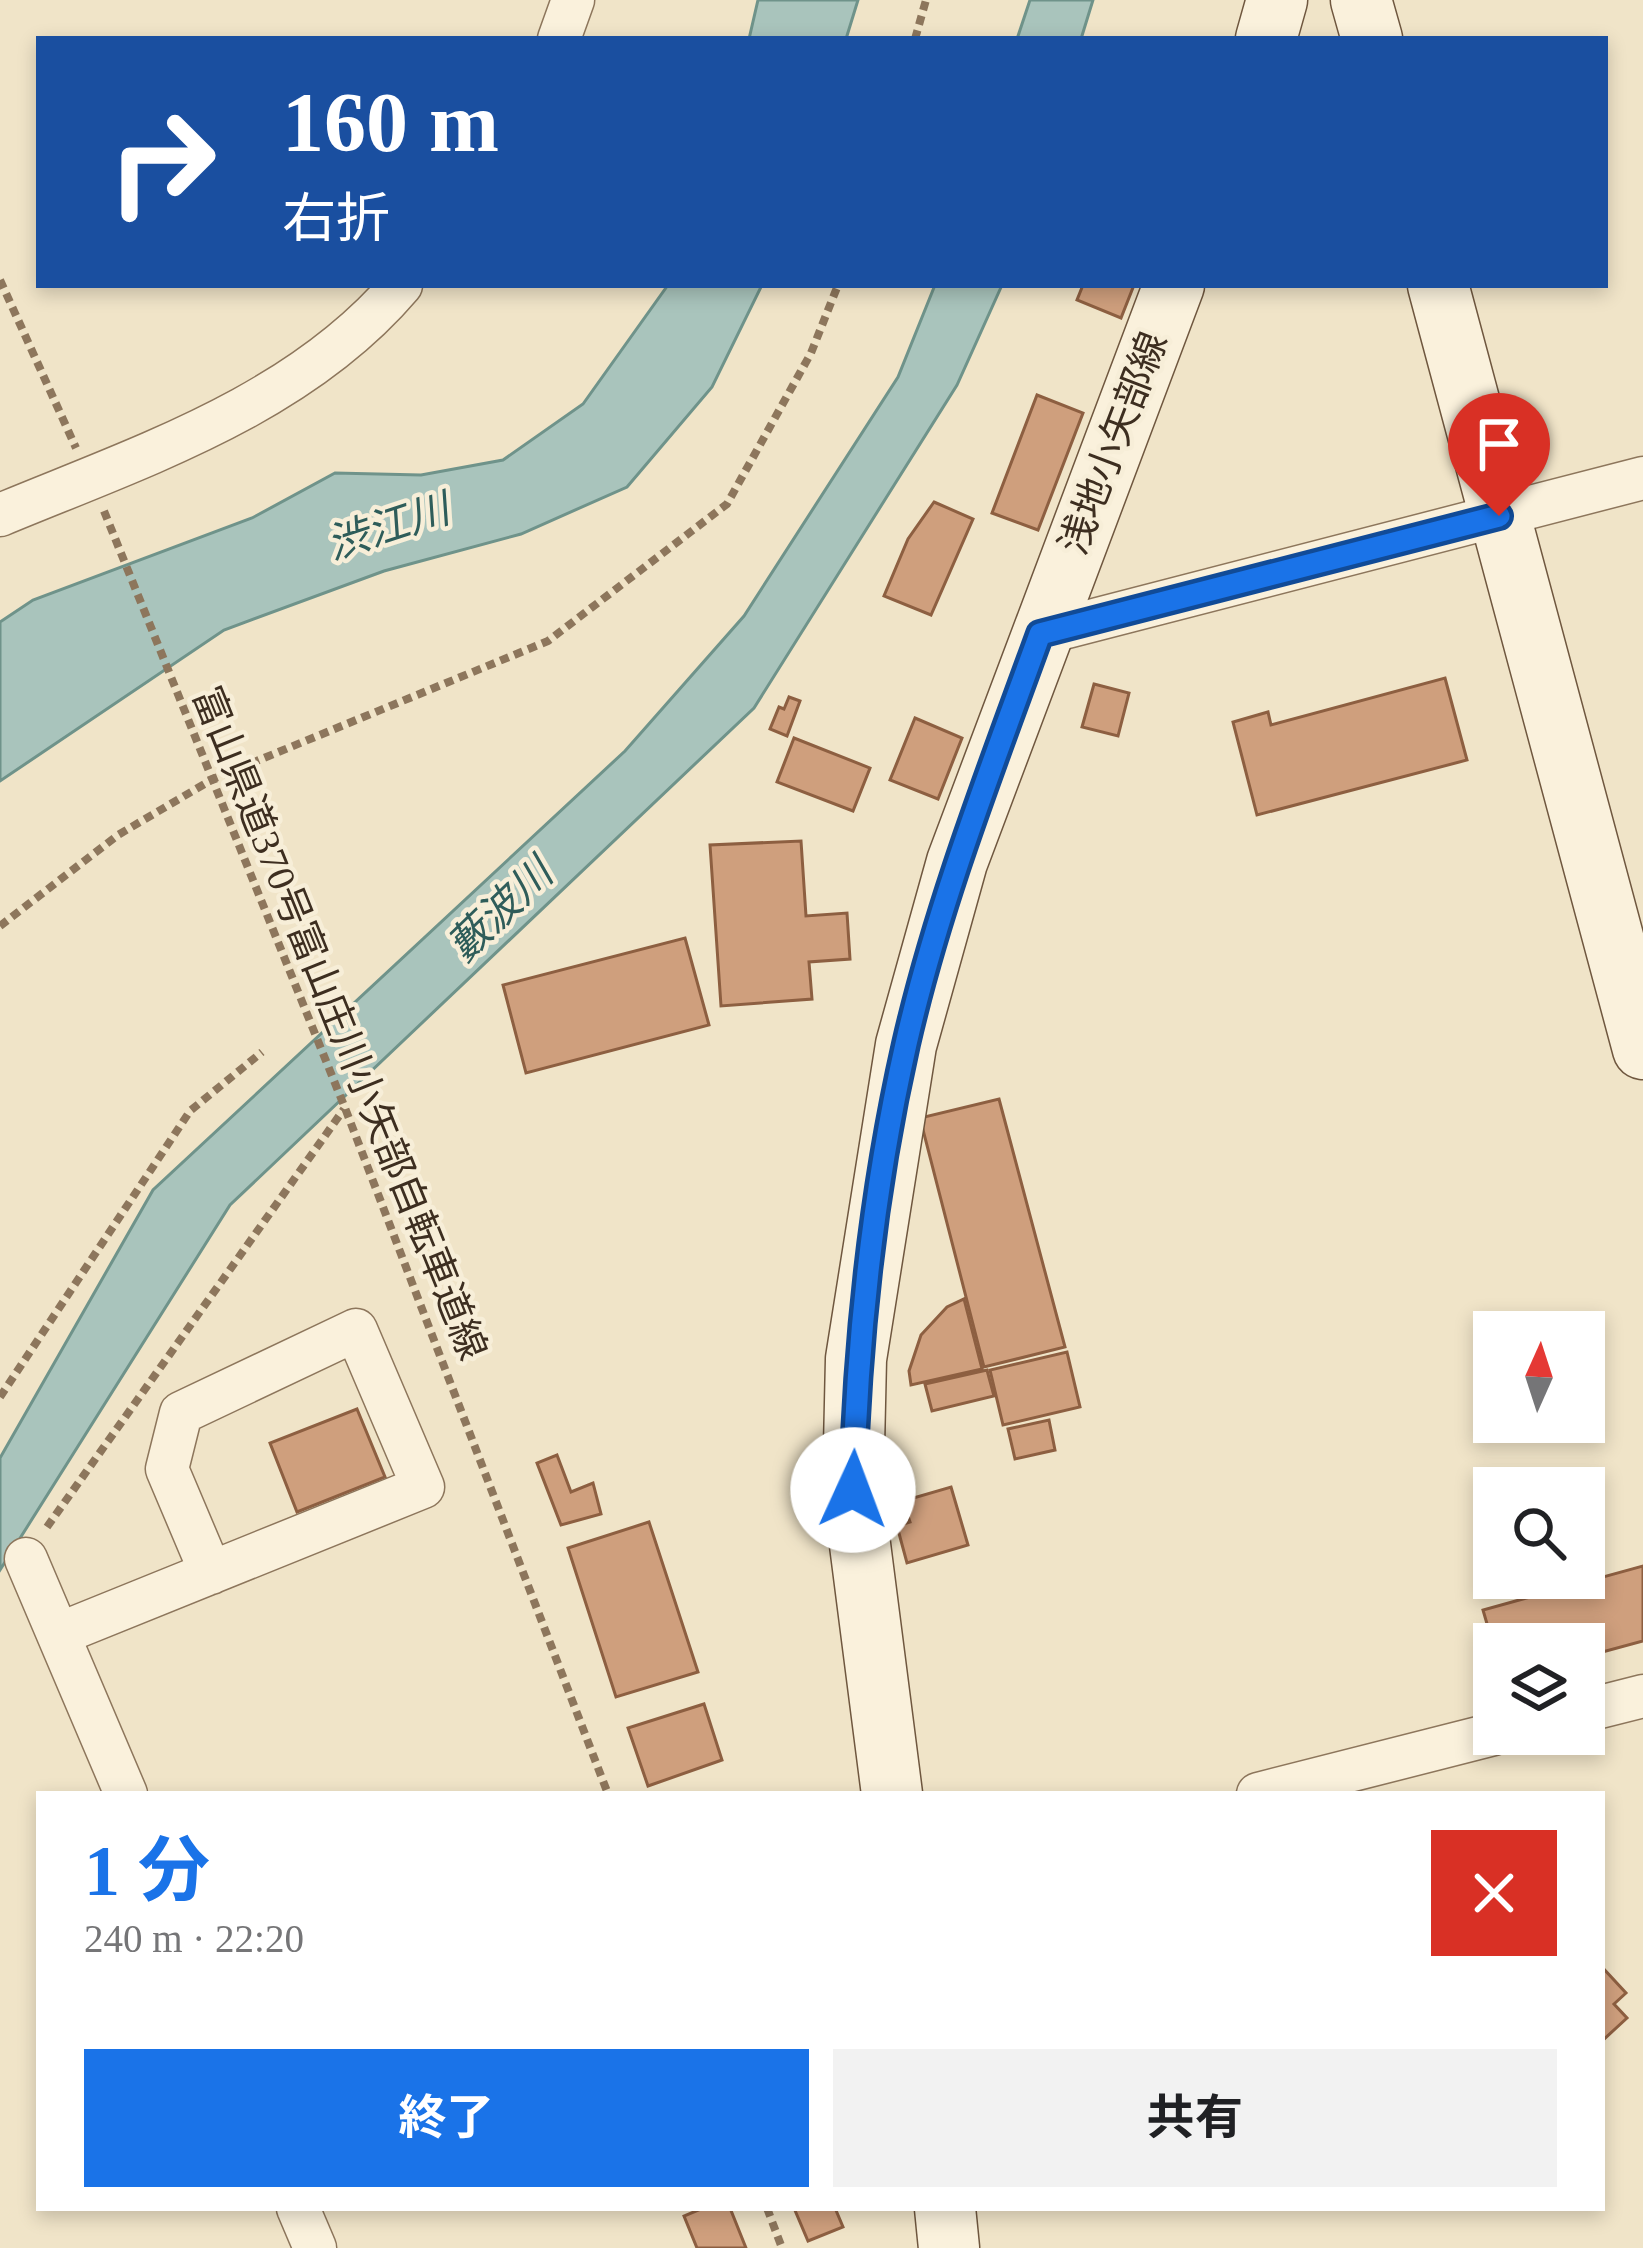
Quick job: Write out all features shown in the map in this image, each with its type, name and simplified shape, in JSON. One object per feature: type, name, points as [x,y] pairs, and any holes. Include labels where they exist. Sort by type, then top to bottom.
[{"type":"main road","points":[[1267,36],[1277,0]]},
{"type":"main road","points":[[1361,0],[1371,36]]},
{"type":"main road","name":"浅地小矢部線","points":[[892,1791],[853,1490],[856,1359],[906,1045],[957,862],[1173,288]]},
{"type":"main road","points":[[1439,288],[1643,1049]]},
{"type":"main road","points":[[945,2211],[949,2248]]},
{"type":"street","points":[[560,36],[573,0]]},
{"type":"street","points":[[0,514],[250,408],[366,326],[398,288]]},
{"type":"street","points":[[1040,634],[1643,478]]},
{"type":"street","points":[[59,1634],[211,1573],[423,1487],[356,1330],[181,1413],[167,1469],[211,1573]]},
{"type":"street","points":[[26,1559],[125,1791]]},
{"type":"street","points":[[1605,1706],[1643,1696]]},
{"type":"street","points":[[1270,1791],[1473,1739]]},
{"type":"street","points":[[299,2211],[315,2248]]},
{"type":"path","points":[[916,36],[926,0]]},
{"type":"path","name":"富山県道370号富山庄川小矢部自転車道線","points":[[0,280],[90,478],[213,779],[345,1108],[607,1791]]},
{"type":"path","points":[[0,926],[118,835],[213,779],[548,640],[727,504],[811,353],[837,288]]},
{"type":"path","points":[[0,1397],[190,1111],[262,1052]]},
{"type":"path","points":[[26,1559],[345,1108]]},
{"type":"path","points":[[768,2211],[782,2248]]},
{"type":"water","points":[[758,0],[858,0],[847,36],[750,36]]},
{"type":"water","points":[[1030,0],[1093,0],[1082,36],[1018,36]]},
{"type":"water","name":"渋江川","points":[[666,288],[761,288],[712,387],[627,487],[521,534],[384,571],[224,630],[0,781],[0,622],[33,600],[252,518],[335,473],[421,475],[503,460],[583,404]]},
{"type":"water","name":"藪波川","points":[[934,288],[1001,288],[957,385],[754,708],[230,1205],[0,1570],[0,1458],[153,1190],[625,751],[744,616],[898,377]]},
{"type":"building","points":[[1082,288],[1133,288],[1121,318],[1077,300]]},
{"type":"building","points":[[1037,395],[1083,413],[1038,530],[992,513]]},
{"type":"building","points":[[934,502],[973,519],[931,615],[884,596],[908,539]]},
{"type":"building","points":[[1445,678],[1467,760],[1257,815],[1233,722],[1268,712],[1271,725]]},
{"type":"building","points":[[1094,684],[1129,693],[1118,736],[1082,727]]},
{"type":"building","points":[[789,697],[800,701],[787,736],[770,729]]},
{"type":"building","points":[[915,718],[962,738],[938,799],[890,780]]},
{"type":"building","points":[[794,738],[870,768],[853,811],[777,782]]},
{"type":"building","points":[[801,841],[806,916],[847,913],[850,959],[809,962],[812,999],[721,1006],[710,845]]},
{"type":"building","points":[[685,938],[709,1025],[526,1073],[503,985]]},
{"type":"building","points":[[999,1099],[1065,1347],[984,1367],[920,1118]]},
{"type":"building","points":[[964,1299],[982,1369],[911,1385],[909,1371],[921,1335],[947,1307]]},
{"type":"building","points":[[1067,1352],[1080,1407],[1003,1425],[990,1370]]},
{"type":"building","points":[[987,1370],[994,1396],[932,1411],[925,1384]]},
{"type":"building","points":[[357,1409],[385,1477],[297,1512],[270,1443]]},
{"type":"building","points":[[1049,1420],[1055,1450],[1015,1459],[1008,1429]]},
{"type":"building","points":[[557,1455],[571,1492],[593,1483],[601,1514],[561,1525],[537,1463]]},
{"type":"building","points":[[951,1487],[968,1545],[907,1563],[897,1526],[910,1522],[903,1501]]},
{"type":"building","points":[[649,1522],[698,1672],[616,1697],[568,1548]]},
{"type":"building","points":[[1643,1566],[1643,1641],[1605,1651],[1605,1623],[1487,1623],[1483,1610],[1523,1599],[1605,1599],[1605,1576]]},
{"type":"building","points":[[704,1704],[722,1760],[648,1786],[628,1728]]},
{"type":"building","points":[[1605,1970],[1626,1993],[1614,2004],[1627,2018],[1605,2038]]},
{"type":"building","points":[[696,2211],[731,2211],[746,2248],[697,2248],[684,2216]]},
{"type":"building","points":[[795,2211],[836,2211],[843,2227],[808,2241]]},
{"type":"route","points":[[853,1490],[856,1359],[906,1045],[957,862],[1040,634],[1499,516]]}]
